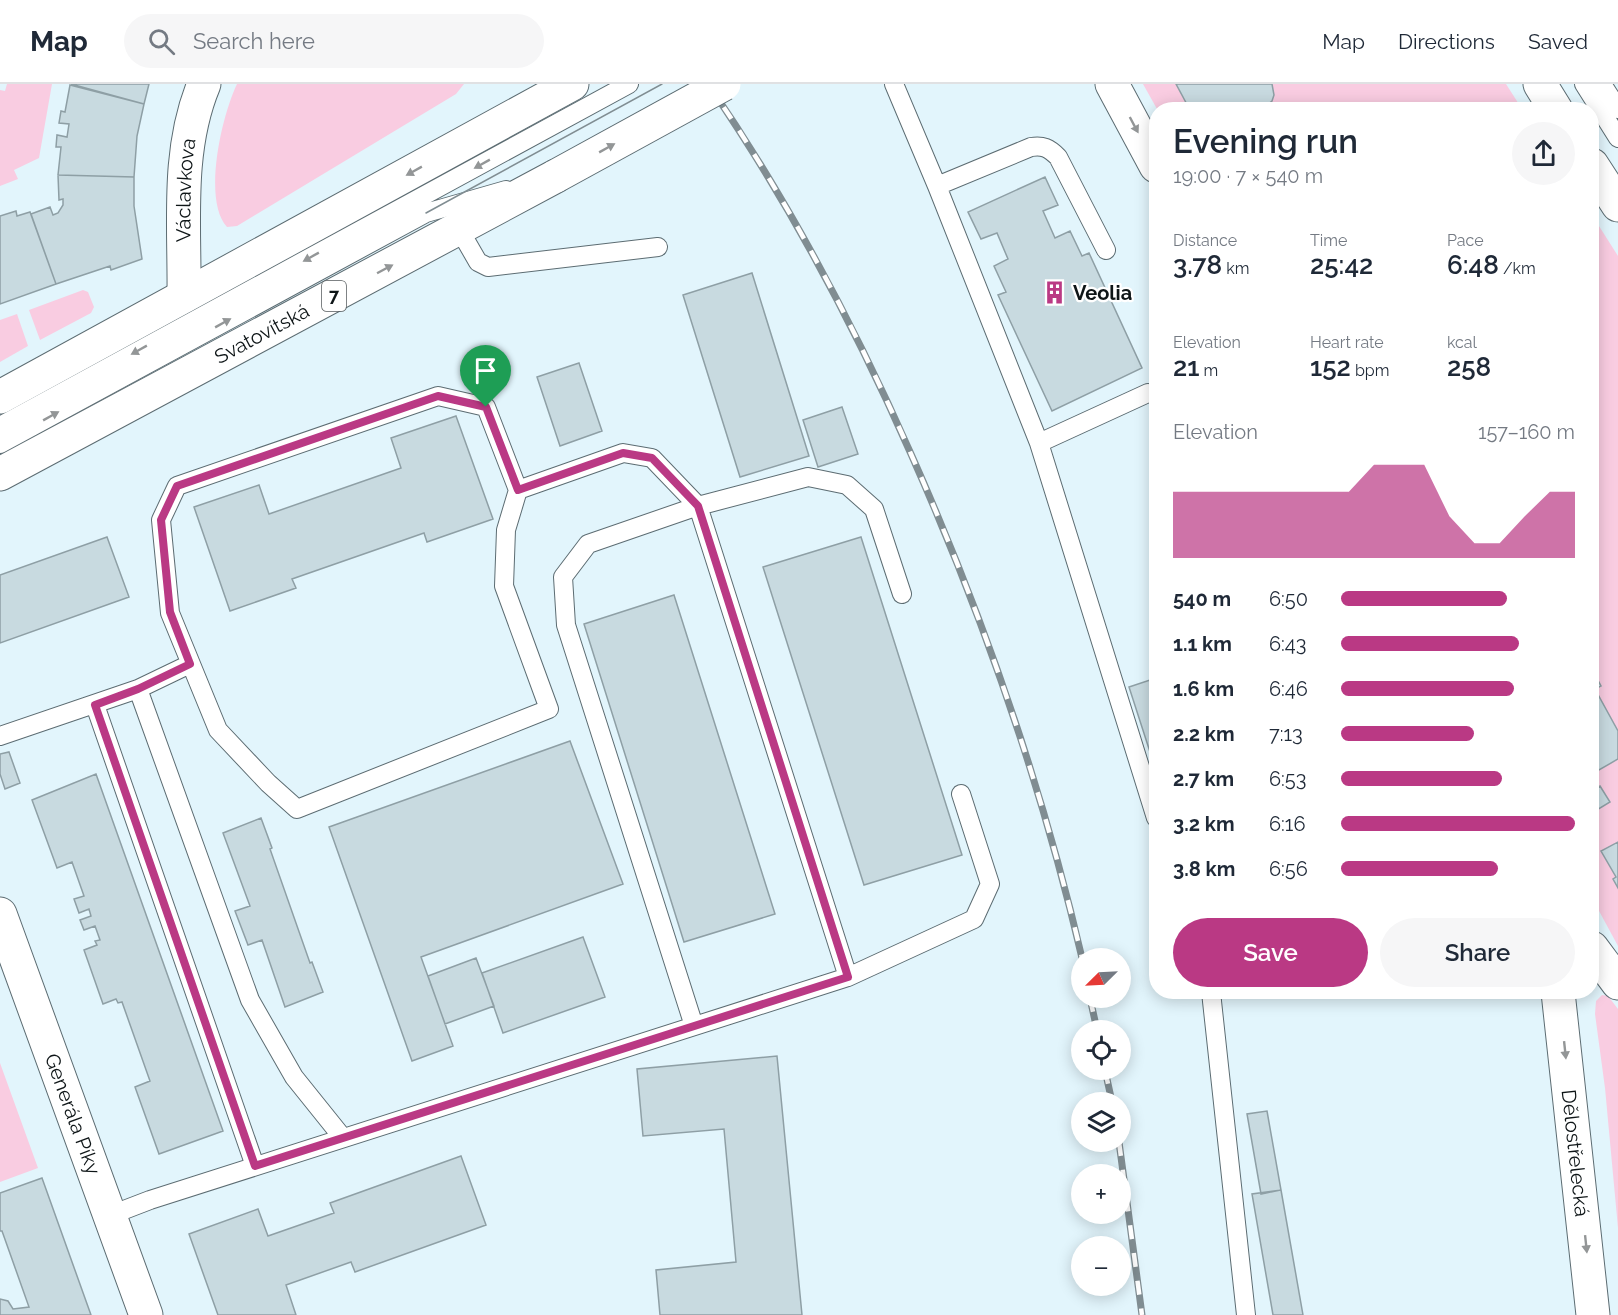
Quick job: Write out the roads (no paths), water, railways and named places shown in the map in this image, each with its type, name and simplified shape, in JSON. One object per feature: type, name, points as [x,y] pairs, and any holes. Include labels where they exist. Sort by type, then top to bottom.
[{"type":"main road","name":"Václavkova","points":[[184,296],[184,178],[193,119],[204,84]]},
{"type":"main road","points":[[0,397],[184,296],[527,124],[572,84]]},
{"type":"main road","name":"7","points":[[556,176],[724,84]]},
{"type":"main road","points":[[1112,84],[1149,153]]},
{"type":"main road","points":[[1540,84],[1551,102]]},
{"type":"main road","name":"Svatovítská","points":[[0,474],[556,176]]},
{"type":"main road","points":[[1599,176],[1618,205]]},
{"type":"main road","name":"Generála Píky","points":[[0,914],[146,1315]]},
{"type":"main road","points":[[1599,957],[1618,983]]},
{"type":"main road","name":"Dělostřelecká","points":[[1559,999],[1593,1315]]},
{"type":"lane","points":[[0,426],[527,124],[628,84]]},
{"type":"lane","points":[[894,84],[1039,444],[1149,796]]},
{"type":"lane","points":[[1584,84],[1595,102]]},
{"type":"lane","points":[[1602,84],[1618,109]]},
{"type":"lane","points":[[1599,108],[1618,138]]},
{"type":"lane","points":[[937,186],[1030,147],[1041,146],[1051,150],[1058,157],[1106,250]]},
{"type":"lane","points":[[0,444],[426,213],[556,176]]},
{"type":"lane","points":[[459,229],[478,262],[488,267],[658,247]]},
{"type":"lane","points":[[1039,444],[1148,393]]},
{"type":"lane","points":[[438,396],[486,407],[518,490],[506,530],[504,586],[549,709],[297,809],[268,783],[218,730],[170,612],[161,520],[177,486],[438,396]]},
{"type":"lane","points":[[518,490],[623,453],[652,458],[698,506],[848,977]]},
{"type":"lane","points":[[694,1026],[566,625],[563,577],[588,544],[698,506],[808,477],[847,485],[874,509],[902,594]]},
{"type":"lane","points":[[0,736],[138,689],[190,664]]},
{"type":"lane","points":[[138,689],[250,999],[294,1077],[343,1138]]},
{"type":"lane","points":[[95,705],[255,1166]]},
{"type":"lane","points":[[111,1215],[255,1166],[848,977],[974,919],[990,884],[961,794]]},
{"type":"lane","points":[[1212,999],[1246,1315]]},
{"type":"tram line","points":[[426,213],[662,84]]},
{"type":"railway","points":[[708,84],[765,173],[818,264],[911,454],[962,577],[1008,702],[1049,829],[1080,948]]},
{"type":"railway","points":[[1092,1008],[1095,1020]]},
{"type":"railway","points":[[1107,1080],[1110,1092]]},
{"type":"railway","points":[[1120,1152],[1142,1315]]},
{"type":"place","name":"Veolia","points":[[1055,293]]}]
